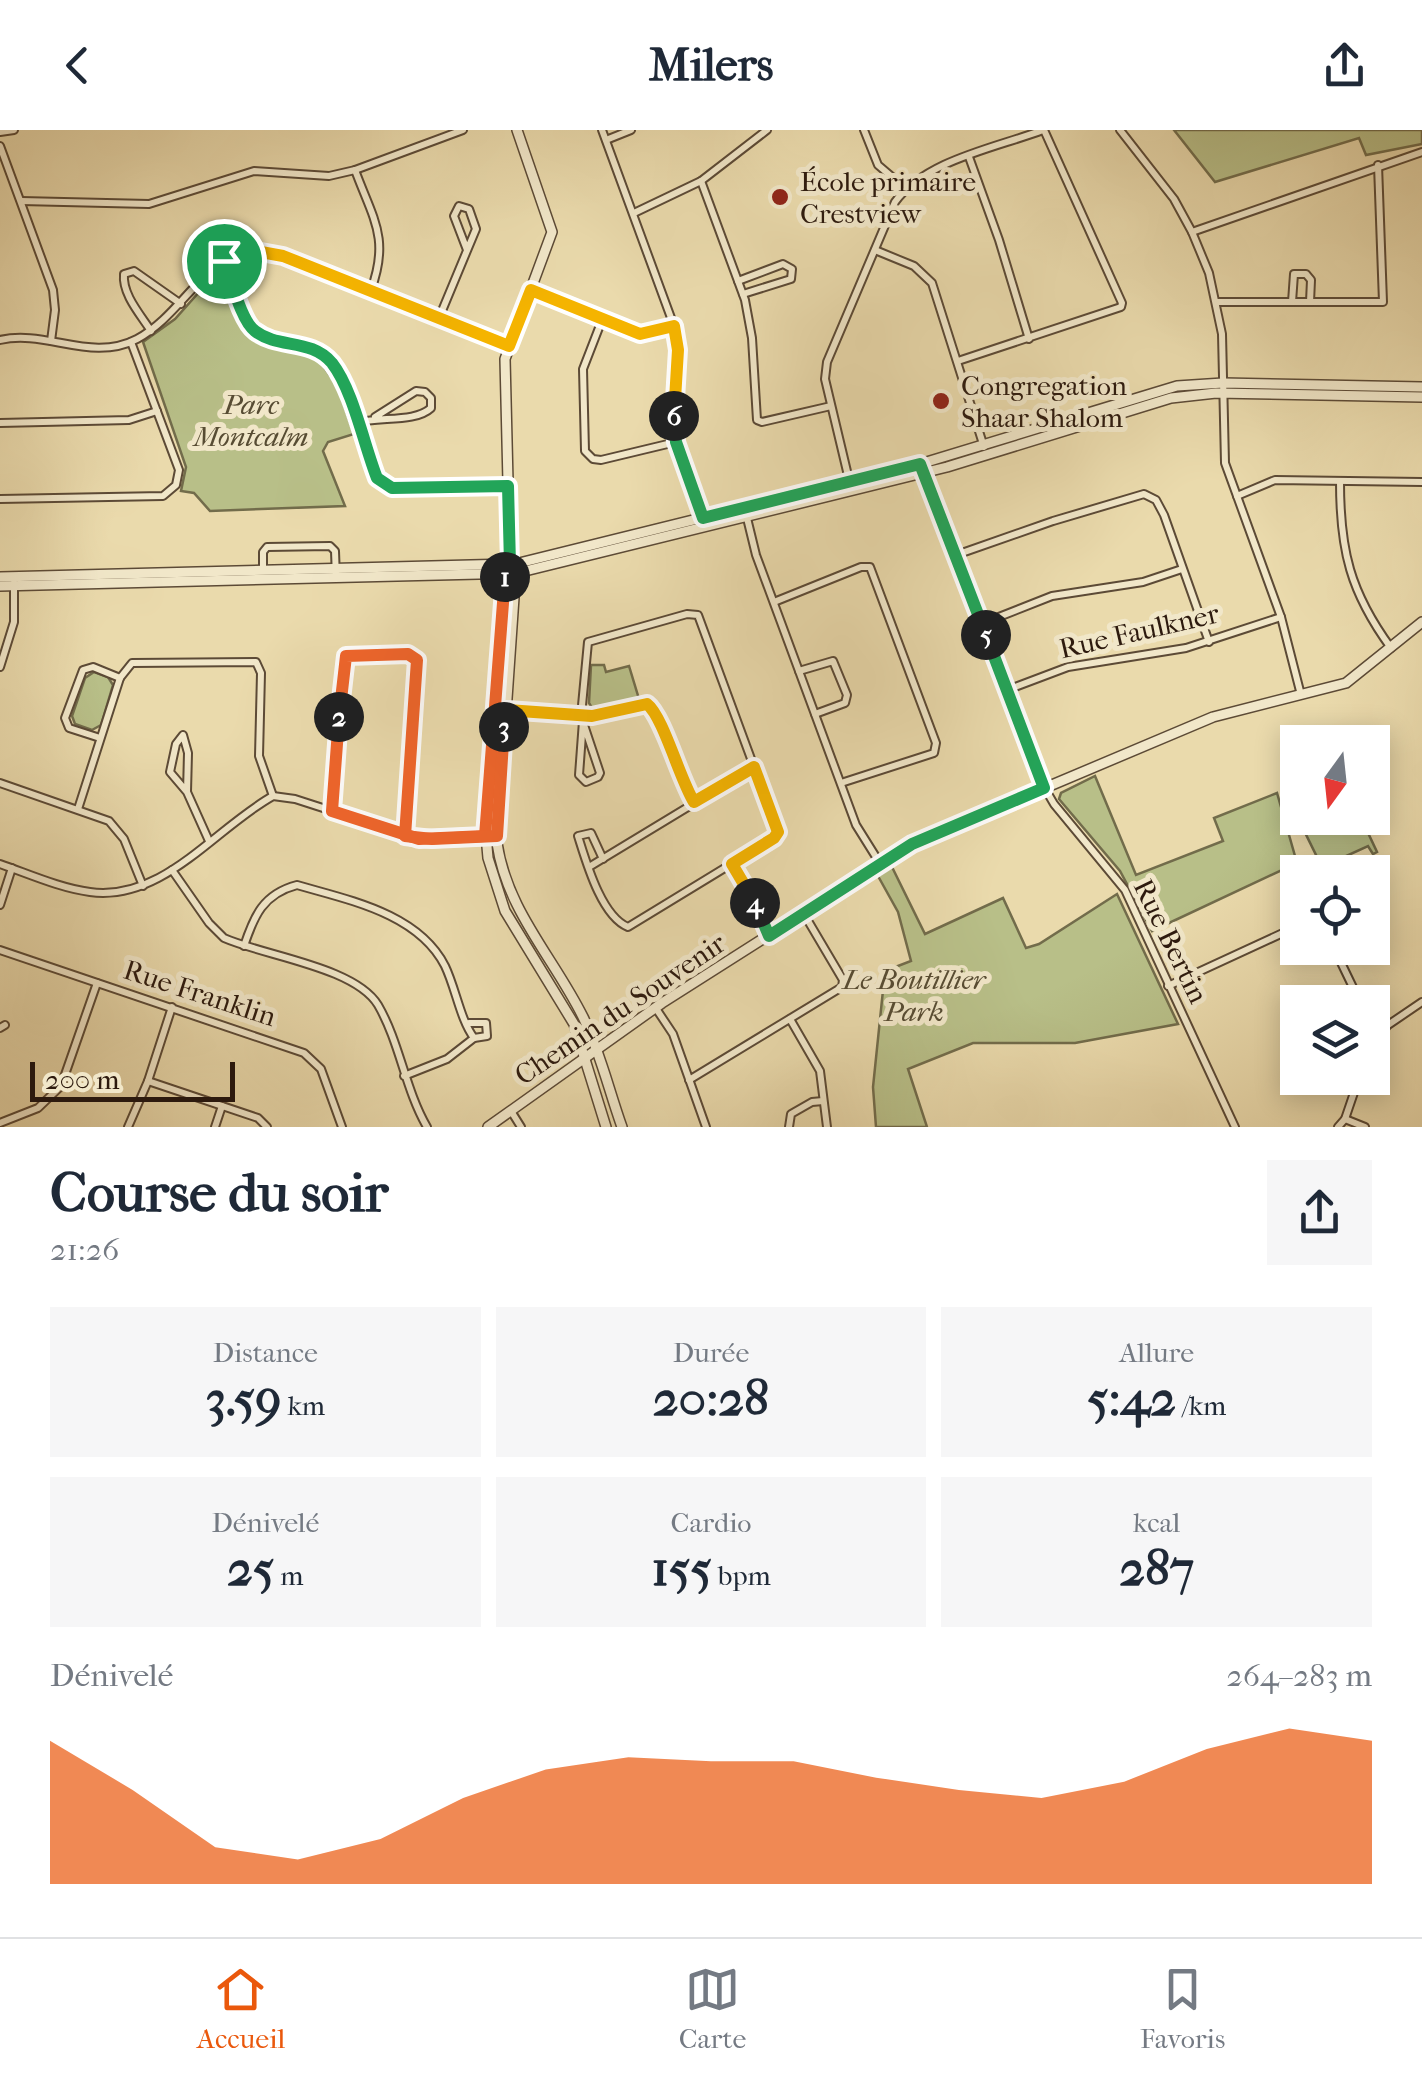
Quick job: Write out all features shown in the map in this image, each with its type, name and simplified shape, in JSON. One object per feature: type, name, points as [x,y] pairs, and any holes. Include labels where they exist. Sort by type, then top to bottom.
[{"type":"street","points":[[0,132],[14,130]]},
{"type":"street","points":[[21,202],[149,204],[254,171],[330,176],[463,130]]},
{"type":"street","points":[[517,130],[552,232],[505,360],[510,570],[500,709],[485,836],[491,874],[502,905],[574,1024],[606,1127]]},
{"type":"street","points":[[602,130],[674,326],[678,350],[676,442],[704,522]]},
{"type":"street","points":[[606,140],[631,130]]},
{"type":"street","points":[[634,213],[701,182],[767,130]]},
{"type":"street","points":[[864,130],[878,165],[905,188]]},
{"type":"street","points":[[851,486],[831,406],[827,362],[895,202],[923,174],[1043,130],[1122,303],[1111,313],[958,361]]},
{"type":"street","points":[[1120,130],[1168,191],[1192,232],[1217,302],[1224,388],[1224,456],[1281,617],[1300,695]]},
{"type":"street","points":[[0,146],[53,290],[51,341]]},
{"type":"street","points":[[1192,232],[1422,152]]},
{"type":"street","points":[[969,157],[1029,338]]},
{"type":"street","points":[[1217,302],[1383,302],[1378,166]]},
{"type":"street","points":[[355,170],[381,241],[381,262],[371,290]]},
{"type":"street","points":[[701,182],[743,294],[752,338],[757,420],[831,406]]},
{"type":"street","points":[[438,318],[476,228],[469,210],[459,206],[454,216],[466,250]]},
{"type":"street","points":[[875,250],[914,266],[932,283],[985,449]]},
{"type":"street","points":[[0,340],[20,336],[92,348],[131,342],[181,304],[206,272],[246,254],[272,253],[509,346]]},
{"type":"street","points":[[224,261],[247,322],[255,332],[308,346],[322,354],[338,375],[377,478],[392,488],[508,486]]},
{"type":"street","points":[[738,281],[783,264],[792,269],[792,278],[743,294]]},
{"type":"street","points":[[151,330],[122,282],[124,274],[134,271],[181,304]]},
{"type":"street","points":[[1292,302],[1292,281],[1300,272],[1311,280],[1310,302]]},
{"type":"street","points":[[531,290],[640,334],[674,326]]},
{"type":"street","points":[[602,320],[582,369],[585,451],[593,459],[601,460],[676,442]]},
{"type":"street","points":[[0,498],[163,496],[176,486],[179,470],[131,342]]},
{"type":"street","points":[[0,577],[14,581],[510,570],[921,469],[1155,391],[1422,387]]},
{"type":"street","points":[[1224,388],[1422,397]]},
{"type":"street","points":[[357,423],[375,417],[416,392],[425,392],[431,398],[431,408],[424,414],[375,417]]},
{"type":"street","points":[[0,424],[129,420],[157,410]]},
{"type":"street","name":"Rue Bertin","points":[[921,469],[1044,788],[1122,886],[1236,1127]]},
{"type":"street","points":[[1236,496],[1275,480],[1422,482]]},
{"type":"street","points":[[1340,482],[1340,531],[1345,554],[1369,618],[1391,648]]},
{"type":"street","points":[[956,555],[1144,494],[1156,500],[1164,515],[1209,642]]},
{"type":"street","points":[[746,512],[756,555],[857,828],[881,865]]},
{"type":"street","points":[[263,571],[263,552],[270,547],[330,546],[336,551],[336,573]]},
{"type":"street","points":[[774,602],[868,566],[920,700],[936,745],[934,753],[841,783]]},
{"type":"street","points":[[981,624],[1052,596],[1143,582],[1182,569]]},
{"type":"street","points":[[0,586],[14,581],[263,571],[336,573]]},
{"type":"street","points":[[0,667],[14,622],[14,581]]},
{"type":"street","points":[[582,718],[600,773],[586,782],[579,775],[582,718],[588,642],[687,614],[698,615],[778,832],[628,926],[617,921],[592,880],[578,836],[591,833],[603,859]]},
{"type":"street","name":"Rue Faulkner","points":[[1007,690],[1068,667],[1209,642],[1281,617]]},
{"type":"street","name":"Chemin du Souvenir","points":[[488,1127],[655,1008],[918,842],[1213,717],[1346,683],[1422,622]]},
{"type":"street","points":[[332,811],[344,659],[350,655],[411,655],[418,664],[405,836]]},
{"type":"street","points":[[799,671],[830,660],[847,695],[846,702],[815,714]]},
{"type":"street","points":[[78,809],[120,678],[132,664],[256,662],[261,673],[259,756],[274,796]]},
{"type":"street","points":[[100,738],[69,728],[66,718],[84,670],[94,667],[120,678]]},
{"type":"street","points":[[500,709],[582,718],[650,705],[694,802]]},
{"type":"street","points":[[500,709],[497,836],[504,876],[514,902],[580,1010],[622,1127]]},
{"type":"street","points":[[187,792],[188,753],[184,735],[176,744],[170,772],[187,792],[209,841]]},
{"type":"street","points":[[589,867],[754,767]]},
{"type":"street","points":[[0,784],[109,821],[119,829],[143,886]]},
{"type":"street","points":[[0,864],[93,893],[121,892],[143,886],[172,870],[274,796],[405,836],[497,836]]},
{"type":"street","points":[[732,864],[769,936]]},
{"type":"street","points":[[0,905],[12,868]]},
{"type":"street","points":[[172,870],[218,933],[244,946],[360,986],[380,1008],[427,1127]]},
{"type":"street","points":[[244,946],[256,911],[288,887],[296,885],[358,904],[398,920],[436,952],[474,1038]]},
{"type":"street","points":[[690,1080],[844,983],[804,914]]},
{"type":"street","points":[[1168,986],[1280,934]]},
{"type":"street","name":"Rue Franklin","points":[[0,950],[304,1052],[321,1069],[342,1127]]},
{"type":"street","points":[[0,1123],[38,1108],[62,1086],[98,983]]},
{"type":"street","points":[[1390,1024],[1422,1002]]},
{"type":"street","points":[[128,1127],[172,1007]]},
{"type":"street","points":[[655,1008],[671,1030],[706,1127]]},
{"type":"street","points":[[790,1019],[820,1071],[826,1127]]},
{"type":"street","points":[[404,1076],[447,1059],[474,1038],[486,1036],[489,1026],[484,1022],[469,1023]]},
{"type":"street","points":[[148,1081],[258,1118],[268,1127]]},
{"type":"street","points":[[1338,1127],[1345,1120],[1354,1095]]},
{"type":"street","points":[[789,1127],[791,1114],[823,1100]]},
{"type":"street","points":[[214,1127],[222,1106]]},
{"type":"street","points":[[511,1111],[521,1127]]},
{"type":"street","points":[[1345,1120],[1365,1127]]},
{"type":"green space","points":[[1174,130],[1422,130],[1422,144],[1366,155],[1359,138],[1215,182]]},
{"type":"green space","name":"Parc Montcalm","points":[[217,272],[223,274],[242,326],[252,336],[319,360],[338,387],[354,434],[328,442],[323,451],[345,506],[210,511],[194,493],[181,491],[186,467],[143,342],[175,319]]},
{"type":"green space","points":[[591,665],[604,665],[606,672],[629,666],[639,699],[592,708]]},
{"type":"green space","points":[[94,672],[108,677],[113,685],[101,725],[92,730],[75,724],[72,716],[85,678]]},
{"type":"green space","points":[[1095,776],[1136,875],[1223,841],[1214,818],[1277,793],[1280,835],[1289,835],[1295,855],[1280,855],[1280,871],[1152,931],[1120,871],[1059,799],[1061,793]]},
{"type":"green space","points":[[1306,835],[1369,835],[1377,852],[1373,854],[1368,846],[1348,855],[1316,855]]},
{"type":"green space","name":"Le Boutillier Park","points":[[892,867],[925,934],[1003,898],[1026,948],[1039,944],[1117,894],[1178,1024],[1075,1043],[973,1043],[908,1069],[927,1127],[876,1127],[873,1087],[885,971],[911,961],[898,912],[878,876]]},
{"type":"place","name":"École primaire Crestview","points":[[780,197]]},
{"type":"place","name":"Congregation Shaar Shalom","points":[[941,401]]},
{"type":"route","points":[[224,261],[247,322],[255,332],[308,346],[332,364],[377,478],[383,484],[392,488],[508,486],[510,564],[503,581],[485,836],[419,839],[405,836],[332,811],[342,674],[344,659],[350,655],[408,654],[417,660],[405,836],[412,837],[419,839],[497,836],[506,710],[592,716],[650,705],[694,802],[754,767],[778,832],[732,864],[769,936],[912,844],[1044,788],[920,464],[703,518],[676,442],[678,350],[674,326],[640,334],[531,290],[509,346],[283,256],[261,252],[224,261]]}]
